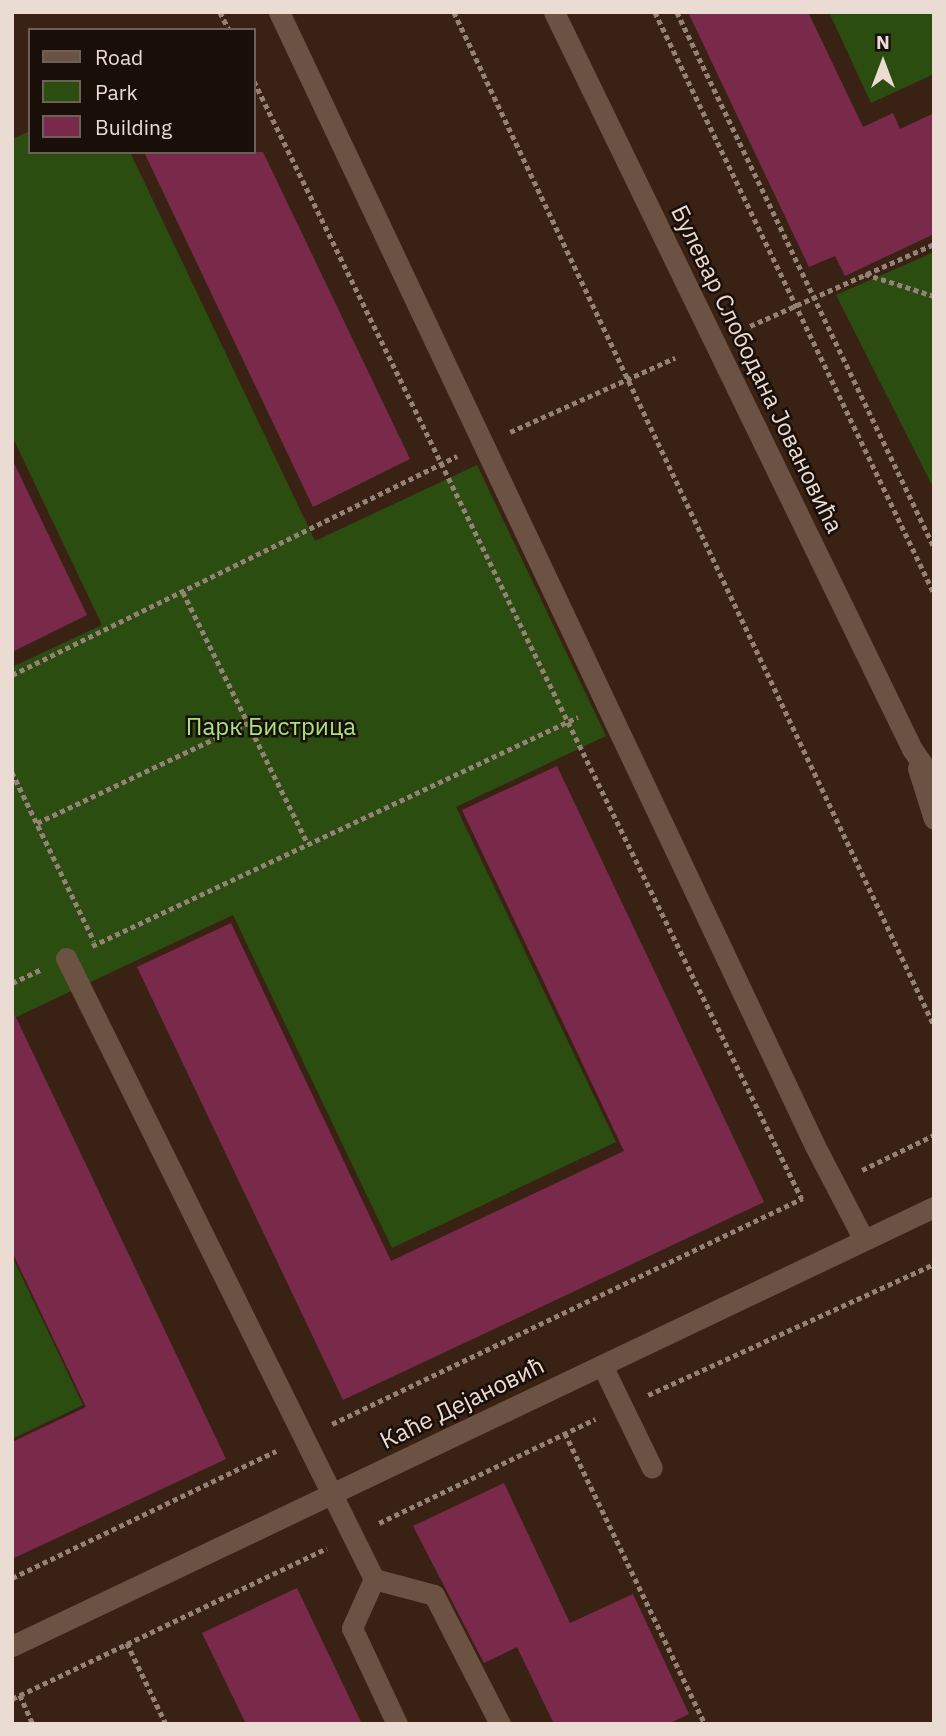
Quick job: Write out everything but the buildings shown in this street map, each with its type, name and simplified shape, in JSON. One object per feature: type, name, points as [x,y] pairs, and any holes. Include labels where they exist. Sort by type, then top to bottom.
[{"type":"street","points":[[279,12],[834,1183],[864,1240]]},
{"type":"street","name":"Булевар Слободана Јовановића","points":[[555,12],[912,749],[934,819]]},
{"type":"street","name":"Булевар Слободана Јовановића","points":[[912,749],[934,780]]},
{"type":"street","points":[[66,958],[301,1439],[373,1579],[352,1628],[397,1724]]},
{"type":"street","name":"Каће Дејановић","points":[[12,1646],[934,1207]]},
{"type":"street","points":[[602,1365],[652,1468]]},
{"type":"street","points":[[373,1579],[434,1595],[500,1724]]},
{"type":"path","points":[[220,12],[228,28]]},
{"type":"path","points":[[454,12],[934,1026]]},
{"type":"path","points":[[654,12],[934,593]]},
{"type":"path","points":[[677,12],[934,547]]},
{"type":"path","points":[[256,85],[802,1199]]},
{"type":"path","points":[[750,326],[934,244]]},
{"type":"path","points":[[865,274],[934,296]]},
{"type":"path","points":[[12,675],[485,443],[675,358]]},
{"type":"path","points":[[183,592],[308,844]]},
{"type":"path","points":[[12,983],[608,703]]},
{"type":"path","points":[[37,823],[248,723]]},
{"type":"path","points":[[12,772],[95,944]]},
{"type":"path","points":[[12,1578],[934,1135]]},
{"type":"path","points":[[12,1699],[565,1433],[934,1264]]},
{"type":"path","points":[[565,1433],[705,1724]]},
{"type":"path","points":[[127,1643],[166,1724]]},
{"type":"path","points":[[20,1695],[33,1724]]},
{"type":"green space","points":[[829,12],[934,12],[934,74],[871,103]]},
{"type":"green space","name":"Парк Бистрица","points":[[28,132],[28,154],[131,154],[315,541],[477,465],[606,736],[456,807],[616,1142],[392,1248],[233,915],[12,1019],[12,667],[102,625],[12,436],[12,139]]},
{"type":"green space","points":[[934,252],[934,489],[836,295]]},
{"type":"green space","points":[[12,1256],[83,1405],[12,1439]]}]
